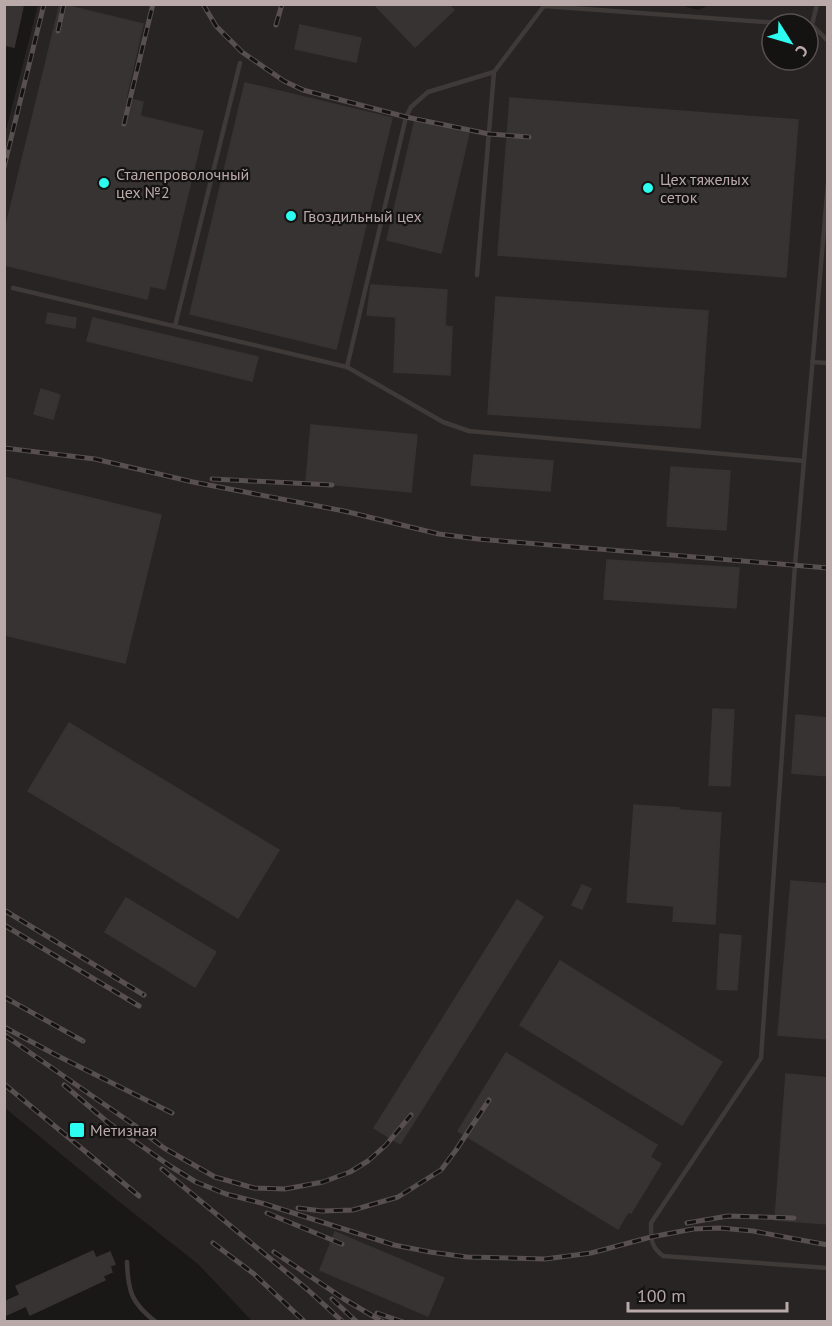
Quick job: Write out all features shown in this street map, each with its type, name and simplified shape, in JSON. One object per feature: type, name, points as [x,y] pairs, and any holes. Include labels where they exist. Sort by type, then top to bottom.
[{"type":"lane","points":[[477,275],[495,72],[544,6],[760,22]]},
{"type":"lane","points":[[175,326],[240,63]]},
{"type":"lane","points":[[346,367],[406,117],[411,107],[428,92],[495,72]]},
{"type":"lane","points":[[828,183],[794,577],[761,1058],[651,1223],[651,1237],[655,1250],[663,1256],[828,1268]]},
{"type":"lane","points":[[13,288],[346,367],[443,422],[469,431],[804,461]]},
{"type":"lane","points":[[812,362],[828,363]]},
{"type":"lane","points":[[127,1262],[131,1294],[145,1313],[156,1322]]},
{"type":"shaded area","points":[[677,4],[698,10],[711,4],[827,5],[827,1321],[252,1321],[198,1264],[5,1108],[4,138],[38,5]]},
{"type":"building","points":[[4,4],[23,7],[14,47],[4,45]]},
{"type":"building","name":"Сталепроволочный цех №2","points":[[60,4],[143,24],[126,98],[143,102],[140,116],[203,131],[165,289],[150,286],[147,299],[4,265],[4,234]]},
{"type":"building","points":[[374,4],[448,4],[454,10],[415,47]]},
{"type":"building","points":[[300,25],[361,38],[356,62],[295,49]]},
{"type":"building","name":"Гвоздильный цех","points":[[245,83],[392,118],[336,349],[190,314]]},
{"type":"building","name":"Цех тяжелых сеток","points":[[510,98],[798,120],[786,277],[498,255]]},
{"type":"building","points":[[415,120],[469,133],[441,253],[387,240]]},
{"type":"building","points":[[371,285],[447,290],[445,326],[452,327],[450,375],[394,372],[396,317],[367,315]]},
{"type":"building","points":[[496,297],[708,311],[700,428],[488,414]]},
{"type":"building","points":[[48,313],[76,318],[75,328],[46,323]]},
{"type":"building","points":[[93,318],[258,357],[252,381],[87,341]]},
{"type":"building","points":[[41,389],[60,395],[53,419],[34,414]]},
{"type":"building","points":[[311,425],[417,435],[411,492],[306,482]]},
{"type":"building","points":[[474,455],[553,461],[550,491],[471,485]]},
{"type":"building","points":[[671,467],[730,471],[726,530],[667,526]]},
{"type":"building","points":[[4,477],[161,515],[125,663],[4,635]]},
{"type":"building","points":[[607,560],[739,568],[736,608],[604,599]]},
{"type":"building","points":[[713,709],[734,710],[730,786],[709,785]]},
{"type":"building","points":[[796,715],[828,718],[828,776],[792,773]]},
{"type":"building","points":[[69,723],[279,850],[238,918],[28,791]]},
{"type":"building","points":[[634,805],[721,813],[715,924],[673,921],[674,906],[627,902]]},
{"type":"building","points":[[791,881],[828,884],[828,1039],[778,1035]]},
{"type":"building","points":[[582,885],[591,889],[582,909],[572,905]]},
{"type":"building","points":[[126,898],[216,952],[195,987],[105,932]]},
{"type":"building","points":[[517,900],[543,917],[400,1144],[374,1128]]},
{"type":"building","points":[[720,934],[741,936],[737,990],[717,989]]},
{"type":"building","points":[[560,961],[722,1062],[682,1125],[520,1025]]},
{"type":"building","points":[[506,1053],[657,1145],[650,1157],[661,1164],[631,1213],[628,1212],[618,1229],[458,1131]]},
{"type":"building","points":[[786,1074],[828,1078],[828,1224],[775,1220]]},
{"type":"building","points":[[335,1232],[444,1278],[428,1316],[320,1270]]},
{"type":"building","points":[[93,1251],[96,1258],[110,1252],[115,1264],[110,1266],[112,1272],[103,1276],[105,1280],[30,1315],[26,1306],[4,1316],[4,1302],[20,1295],[16,1286]]},
{"type":"railway","points":[[4,167],[44,4]]},
{"type":"railway","points":[[58,31],[64,4]]},
{"type":"railway","points":[[124,124],[153,4]]},
{"type":"railway","points":[[203,4],[216,26],[242,52],[284,81],[303,90],[406,117],[489,134],[529,137]]},
{"type":"railway","points":[[276,25],[282,4]]},
{"type":"railway","points":[[4,448],[95,459],[193,482],[344,511],[439,534],[828,568]]},
{"type":"railway","points":[[212,479],[332,485]]},
{"type":"railway","points":[[4,910],[144,995]]},
{"type":"railway","points":[[4,925],[139,1006]]},
{"type":"railway","points":[[4,997],[83,1041]]},
{"type":"railway","points":[[4,1027],[172,1113]]},
{"type":"railway","points":[[6,1036],[164,1148],[215,1177],[254,1188],[285,1189],[323,1182],[350,1172],[368,1161],[386,1145],[411,1115]]},
{"type":"railway","points":[[4,1084],[139,1196]]},
{"type":"railway","points":[[64,1085],[112,1126]]},
{"type":"railway","points":[[298,1208],[322,1211],[353,1210],[398,1197],[441,1170],[489,1100]]},
{"type":"railway","points":[[106,1121],[196,1182],[226,1194],[394,1245],[430,1252],[467,1257],[545,1259],[591,1253],[651,1237],[693,1229],[720,1228],[753,1231],[828,1245]]},
{"type":"railway","points":[[162,1169],[308,1290],[343,1322]]},
{"type":"railway","points":[[267,1213],[342,1244]]},
{"type":"railway","points":[[687,1223],[728,1216],[794,1218]]},
{"type":"railway","points":[[213,1243],[254,1274],[305,1322]]},
{"type":"railway","points":[[274,1252],[383,1322]]},
{"type":"railway","points":[[332,1299],[357,1322]]},
{"type":"railway","points":[[377,1313],[403,1322]]},
{"type":"place","name":"Сталепроволочный цех №2","points":[[104,183]]},
{"type":"place","name":"Цех тяжелых сеток","points":[[648,188]]},
{"type":"place","name":"Гвоздильный цех","points":[[291,216]]},
{"type":"place","name":"Метизная","points":[[77,1130]]}]
